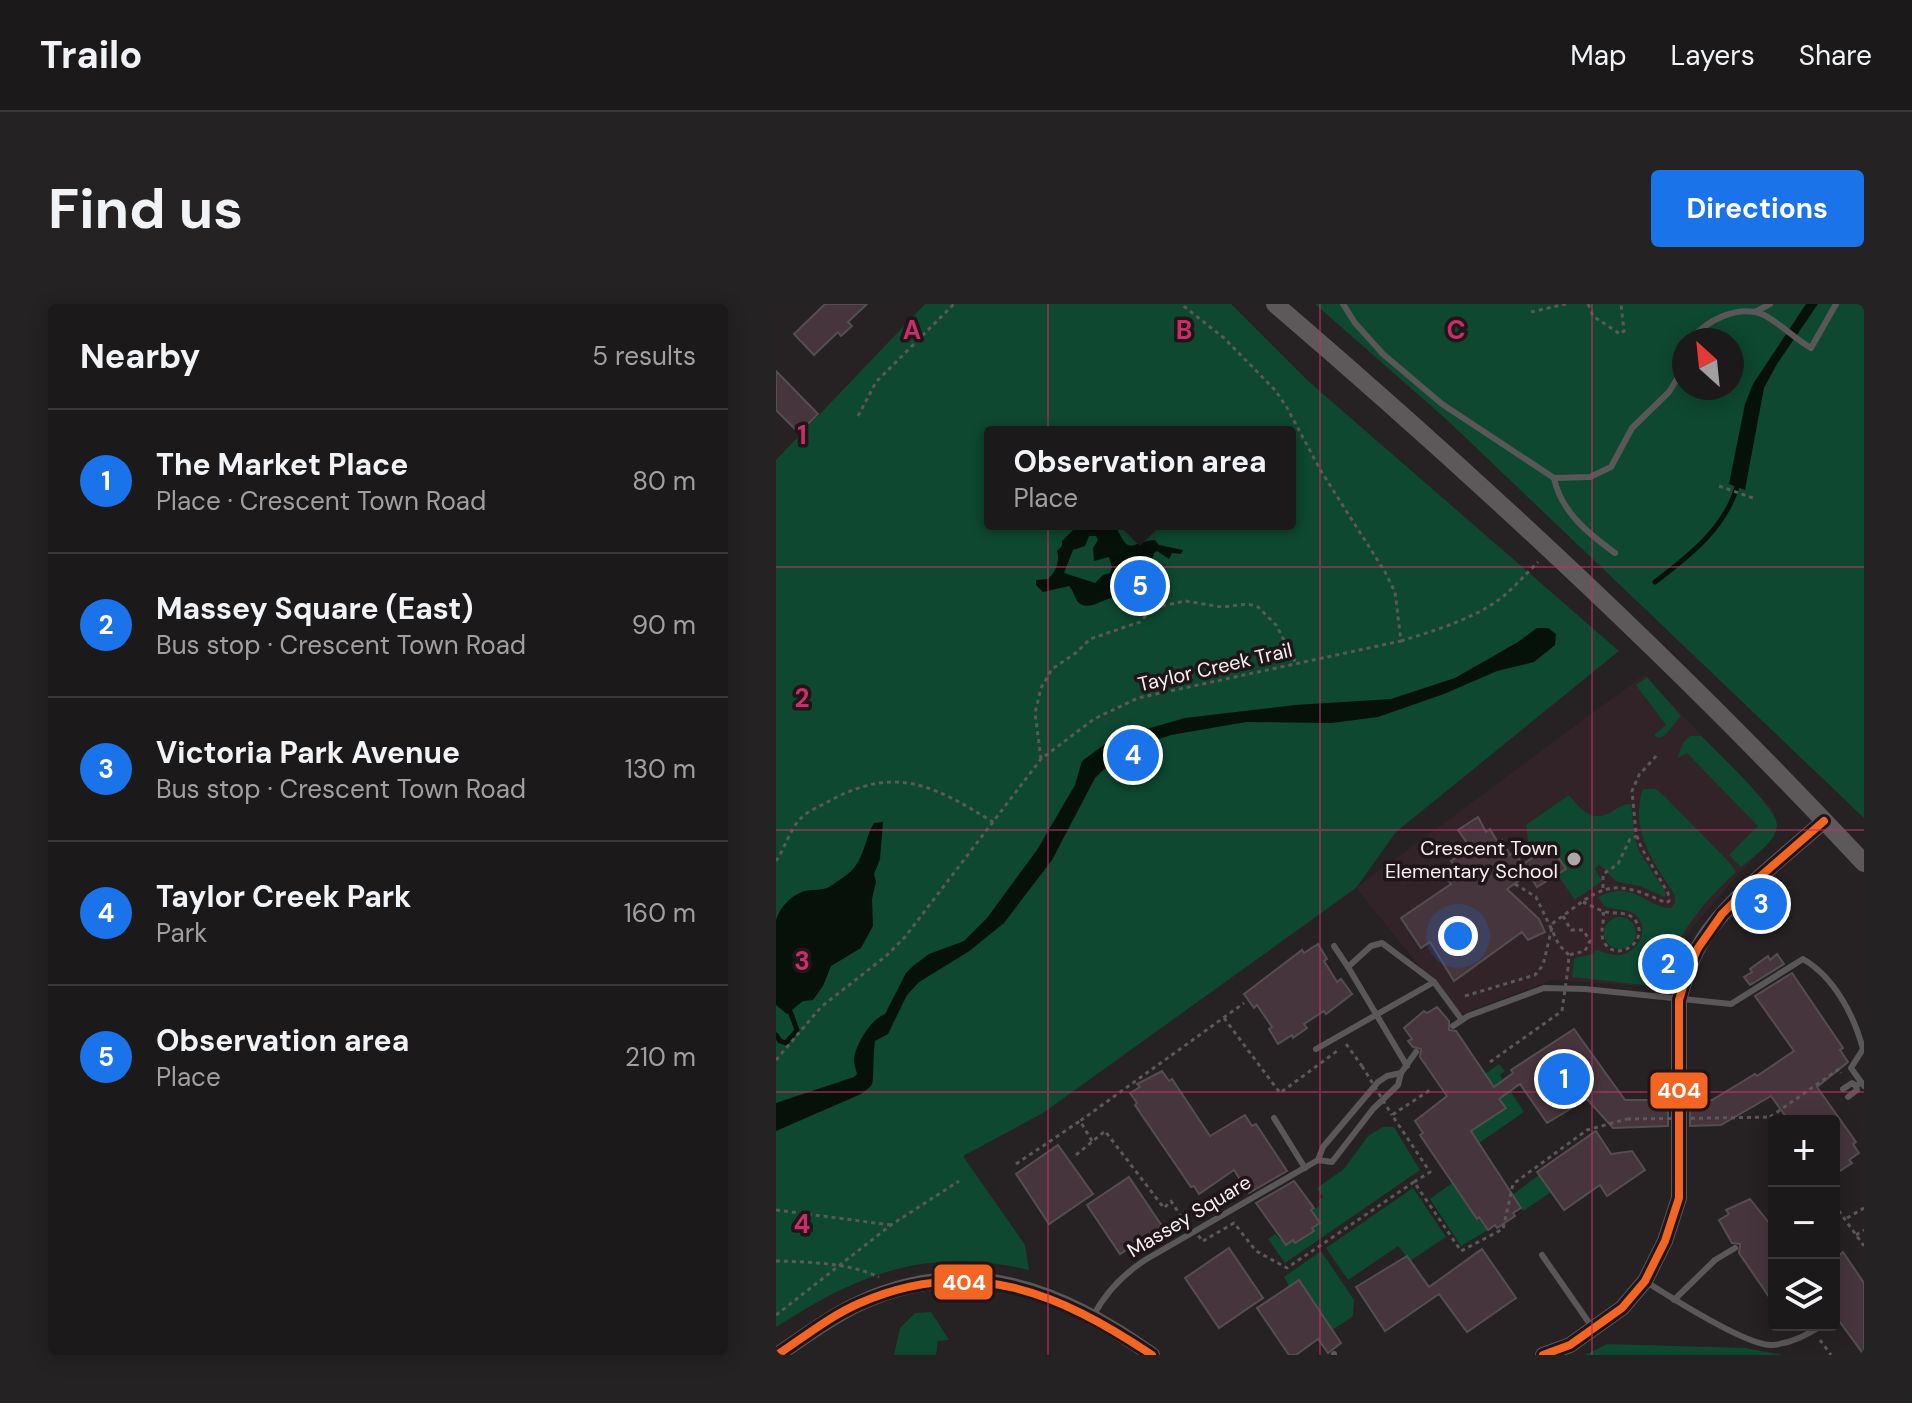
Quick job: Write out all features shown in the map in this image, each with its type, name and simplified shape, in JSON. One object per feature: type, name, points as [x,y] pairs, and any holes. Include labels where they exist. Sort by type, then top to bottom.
[{"type":"main road","points":[[1275,304],[1409,419],[1552,550],[1864,863]]},
{"type":"street","points":[[1543,1355],[1570,1345],[1594,1330],[1622,1308],[1645,1281],[1665,1241],[1679,1198],[1679,1000],[1698,946],[1737,899],[1824,821]]},
{"type":"street","points":[[777,1355],[860,1303],[886,1292],[945,1279],[1013,1286],[1048,1295],[1093,1316],[1152,1355]]},
{"type":"lane","points":[[1343,304],[1355,323],[1383,354],[1442,404],[1554,478],[1590,477],[1611,467],[1632,428],[1672,387]]},
{"type":"lane","points":[[1753,313],[1770,304]]},
{"type":"lane","points":[[1701,328],[1719,317],[1753,313],[1765,316],[1811,348],[1836,304]]},
{"type":"lane","points":[[1554,478],[1563,502],[1580,523],[1595,540],[1615,553]]},
{"type":"lane","points":[[1348,967],[1371,946],[1382,943],[1434,982],[1462,1020]]},
{"type":"lane","points":[[1334,946],[1407,1066]]},
{"type":"lane","points":[[1453,1026],[1544,988],[1585,989],[1731,1004],[1803,959],[1818,968],[1832,984],[1859,1033],[1863,1049],[1851,1068],[1858,1085],[1857,1090],[1848,1097]]},
{"type":"lane","points":[[1316,1049],[1434,982]]},
{"type":"lane","name":"Massey Square","points":[[1318,1160],[1332,1162],[1373,1109],[1398,1085],[1401,1073],[1416,1052]]},
{"type":"lane","name":"Massey Square","points":[[1093,1316],[1102,1299],[1124,1274],[1318,1160],[1323,1147],[1378,1082],[1401,1073]]},
{"type":"lane","points":[[1843,1089],[1858,1085]]},
{"type":"lane","points":[[1274,1118],[1305,1168]]},
{"type":"lane","points":[[1674,1300],[1715,1260],[1735,1248]]},
{"type":"lane","points":[[1542,1255],[1594,1330]]},
{"type":"lane","points":[[1645,1281],[1748,1339],[1769,1345],[1794,1341],[1813,1331]]},
{"type":"path","points":[[858,416],[876,382],[954,304]]},
{"type":"path","points":[[1181,304],[1224,338],[1275,390],[1286,406],[1321,471],[1395,592],[1401,641]]},
{"type":"path","points":[[1531,312],[1566,304]]},
{"type":"path","points":[[1588,304],[1593,316],[1620,334],[1624,331],[1621,304]]},
{"type":"path","points":[[1719,486],[1753,498]]},
{"type":"path","name":"Taylor Creek Trail","points":[[776,1060],[821,1007],[886,956],[905,937],[1041,759],[1094,719],[1138,698],[1250,676],[1430,632],[1484,609],[1505,595],[1538,562]]},
{"type":"path","points":[[1140,586],[1153,608]]},
{"type":"path","points":[[1041,759],[1035,713],[1041,688],[1052,669],[1090,639],[1140,622],[1153,608],[1185,601],[1222,607],[1248,604],[1258,607],[1276,625],[1296,663]]},
{"type":"path","points":[[1465,996],[1535,975],[1543,965],[1553,923],[1603,889],[1628,887],[1666,903],[1669,901],[1668,893],[1647,860],[1637,836],[1632,791],[1639,775],[1658,754]]},
{"type":"path","points":[[776,861],[800,818],[848,791],[879,782],[915,782],[949,795],[993,822]]},
{"type":"path","points":[[1603,889],[1603,874],[1618,864],[1630,839],[1637,836]]},
{"type":"path","points":[[1515,884],[1536,897],[1564,953],[1569,955],[1585,951],[1590,941],[1583,930],[1571,930],[1563,916]]},
{"type":"path","points":[[1583,902],[1603,912],[1626,914],[1634,919],[1638,939],[1632,948],[1612,950],[1605,944],[1601,933],[1603,912]]},
{"type":"path","points":[[1490,1062],[1562,1011],[1569,955]]},
{"type":"path","points":[[1016,1164],[1244,1003]]},
{"type":"path","points":[[1076,1155],[1105,1131],[1164,1208],[1171,1201],[1203,1241],[1234,1223],[1256,1251],[1287,1268],[1430,1172],[1347,1043],[1280,1093],[1224,1018]]},
{"type":"path","points":[[1773,1115],[1839,1069],[1858,1085]]},
{"type":"path","points":[[1392,1115],[1430,1090]]},
{"type":"path","points":[[1414,1182],[1461,1251],[1503,1229],[1513,1184],[1587,1130],[1627,1119],[1768,1117]]},
{"type":"path","points":[[1080,1121],[1092,1141]]},
{"type":"path","points":[[776,1315],[891,1225],[959,1181]]},
{"type":"path","points":[[1845,1219],[1864,1208]]},
{"type":"path","points":[[776,1210],[891,1225]]},
{"type":"path","points":[[1840,1212],[1864,1246]]},
{"type":"path","points":[[1856,1235],[1864,1230]]},
{"type":"path","points":[[776,1261],[821,1263],[864,1270],[879,1277]]},
{"type":"path","points":[[1813,1331],[1831,1355]]},
{"type":"shaded area","points":[[1806,304],[1818,304],[1764,388],[1745,490],[1729,484],[1745,404],[1753,384]]},
{"type":"shaded area","points":[[1073,530],[1118,530],[1124,542],[1131,546],[1155,540],[1159,545],[1183,550],[1181,554],[1172,553],[1169,559],[1157,551],[1154,553],[1150,569],[1158,575],[1151,579],[1154,584],[1149,602],[1141,592],[1140,581],[1131,579],[1124,582],[1123,591],[1136,602],[1123,603],[1112,598],[1085,606],[1077,601],[1069,586],[1043,592],[1036,585],[1036,580],[1048,579],[1054,572],[1058,561],[1057,551],[1062,541]],"holes":[[[1089,536],[1096,536],[1098,540],[1093,548],[1094,561],[1109,557],[1110,573],[1095,583],[1064,573],[1073,550],[1085,546]]]},
{"type":"shaded area","points":[[1537,628],[1548,628],[1556,634],[1555,645],[1534,662],[1497,671],[1378,717],[1332,723],[1246,722],[1171,735],[1115,759],[1095,778],[1052,860],[1004,923],[968,952],[919,982],[907,995],[888,1034],[875,1041],[873,1082],[870,1087],[861,1094],[776,1131],[776,1103],[857,1074],[854,1060],[861,1040],[874,1021],[885,1014],[906,973],[929,954],[964,941],[987,918],[1037,850],[1075,785],[1082,761],[1112,739],[1185,718],[1295,705],[1391,699],[1455,678]]},
{"type":"shaded area","name":"Crescent Town Elementary School","points":[[1644,675],[1774,811],[1775,836],[1681,941],[1658,987],[1552,980],[1459,1015],[1356,888]]},
{"type":"shaded area","points":[[883,822],[880,859],[874,874],[873,926],[861,948],[831,966],[813,1000],[803,1001],[787,1014],[776,1005],[776,921],[780,911],[795,896],[829,887],[850,872],[874,823]]},
{"type":"green space","points":[[925,304],[1231,304],[1308,381],[1619,651],[1396,832],[1356,888],[1043,1113],[963,1156],[1025,1245],[1029,1270],[959,1261],[896,1269],[837,1292],[776,1327],[776,460]]},
{"type":"green space","points":[[1315,304],[1864,304],[1864,818],[1446,419]]},
{"type":"green space","points":[[1647,677],[1681,716],[1659,738],[1654,735],[1666,725],[1636,685]]},
{"type":"green space","points":[[1690,736],[1701,736],[1744,779],[1774,817],[1777,825],[1773,838],[1741,867],[1729,855],[1758,826],[1687,753],[1677,758],[1683,743]]},
{"type":"green space","points":[[1643,789],[1655,789],[1662,794],[1736,872],[1711,897],[1680,938],[1661,987],[1572,977],[1574,958],[1593,954],[1596,950],[1621,955],[1634,948],[1641,936],[1641,923],[1637,917],[1628,911],[1605,907],[1598,897],[1622,891],[1662,907],[1671,908],[1675,902],[1675,895],[1652,858],[1641,832],[1639,804]]},
{"type":"green space","points":[[1569,795],[1585,812],[1595,816],[1631,804],[1640,853],[1665,891],[1665,897],[1640,886],[1617,882],[1599,864],[1595,869],[1602,881],[1575,900],[1557,874],[1566,869],[1552,846],[1537,855],[1528,840],[1526,825]]},
{"type":"green space","points":[[1620,917],[1631,922],[1636,933],[1631,944],[1620,949],[1609,944],[1604,933],[1609,922]]},
{"type":"green space","points":[[1499,1064],[1505,1071],[1500,1075],[1524,1112],[1479,1143],[1468,1126],[1505,1108],[1499,1099],[1502,1096],[1485,1074]]},
{"type":"green space","points":[[1383,1127],[1394,1127],[1420,1170],[1285,1263],[1268,1239],[1275,1234],[1286,1245],[1293,1240],[1296,1243],[1313,1231],[1312,1228],[1320,1222],[1312,1211],[1320,1205],[1318,1201],[1323,1197],[1317,1188],[1344,1169],[1368,1136]]},
{"type":"green space","points":[[1539,1175],[1551,1192],[1523,1211],[1512,1195]]},
{"type":"green space","points":[[1452,1183],[1459,1194],[1463,1192],[1469,1208],[1488,1230],[1461,1246],[1430,1199]]},
{"type":"green space","points":[[1413,1188],[1446,1237],[1410,1261],[1398,1246],[1348,1280],[1326,1248]]},
{"type":"green space","points":[[1321,1251],[1354,1300],[1353,1316],[1332,1330],[1284,1277]]},
{"type":"green space","points":[[931,1312],[949,1340],[938,1341],[936,1355],[894,1355],[900,1328],[915,1313]]},
{"type":"green space","points":[[1607,1344],[1745,1348],[1782,1355],[1585,1355]]},
{"type":"building","points":[[825,304],[867,304],[848,322],[852,326],[841,336],[838,332],[814,355],[794,334]]},
{"type":"building","points":[[776,371],[818,414],[799,433],[776,410]]},
{"type":"building","points":[[1478,817],[1486,832],[1490,829],[1498,843],[1502,840],[1510,855],[1514,852],[1529,874],[1507,889],[1539,919],[1545,932],[1528,940],[1522,932],[1454,981],[1430,942],[1421,948],[1401,918],[1451,884],[1445,876],[1456,868],[1451,861],[1465,851],[1462,847],[1467,843],[1458,830]]},
{"type":"building","points":[[1551,846],[1566,869],[1537,887],[1523,864]]},
{"type":"building","points":[[1318,944],[1337,982],[1341,979],[1352,994],[1326,1014],[1324,1011],[1304,1024],[1307,1028],[1293,1038],[1292,1035],[1278,1044],[1269,1029],[1272,1027],[1257,1005],[1254,1008],[1244,994],[1302,950],[1304,953]]},
{"type":"building","points":[[1777,954],[1784,964],[1750,985],[1744,977],[1752,972],[1750,969],[1768,956],[1770,960]]},
{"type":"building","points":[[1792,973],[1843,1048],[1840,1050],[1848,1062],[1817,1087],[1837,1115],[1785,1115],[1771,1096],[1721,1125],[1690,1126],[1690,1100],[1712,1100],[1755,1074],[1757,1076],[1794,1051],[1755,996]]},
{"type":"building","points":[[1437,1007],[1449,1021],[1449,1030],[1456,1031],[1494,1087],[1513,1073],[1511,1070],[1574,1029],[1625,1100],[1668,1100],[1668,1126],[1613,1128],[1587,1099],[1547,1123],[1520,1084],[1499,1099],[1506,1108],[1471,1131],[1521,1208],[1497,1228],[1495,1225],[1488,1230],[1479,1217],[1477,1219],[1420,1135],[1423,1133],[1415,1121],[1447,1096],[1420,1057],[1421,1049],[1413,1047],[1408,1041],[1412,1039],[1404,1028],[1424,1011],[1427,1013]]},
{"type":"building","points":[[1162,1071],[1169,1081],[1172,1079],[1210,1136],[1245,1115],[1252,1126],[1256,1124],[1287,1171],[1249,1193],[1234,1170],[1199,1194],[1194,1186],[1191,1187],[1130,1093],[1140,1087],[1137,1084]]},
{"type":"building","points":[[1840,1119],[1856,1142],[1853,1144],[1859,1153],[1849,1160],[1852,1163],[1840,1171]]},
{"type":"building","points":[[1596,1131],[1611,1154],[1632,1151],[1645,1170],[1607,1196],[1600,1185],[1564,1210],[1537,1172]]},
{"type":"building","points":[[1058,1145],[1093,1194],[1049,1224],[1016,1174]]},
{"type":"building","points":[[1129,1177],[1162,1226],[1120,1254],[1087,1205]]},
{"type":"building","points":[[1294,1181],[1314,1208],[1311,1210],[1320,1223],[1312,1228],[1314,1231],[1286,1245],[1256,1203]]},
{"type":"building","points":[[1750,1199],[1768,1222],[1768,1295],[1739,1253],[1740,1244],[1732,1243],[1719,1220],[1729,1214],[1726,1210]]},
{"type":"building","points":[[1229,1248],[1263,1298],[1219,1328],[1185,1278]]},
{"type":"building","points":[[1482,1249],[1516,1298],[1467,1332],[1439,1294],[1385,1331],[1356,1287],[1407,1256],[1429,1287]]},
{"type":"building","points":[[1843,1252],[1864,1283],[1864,1355],[1840,1322],[1840,1254]]},
{"type":"building","points":[[1299,1280],[1341,1343],[1328,1353],[1318,1339],[1296,1355],[1289,1355],[1257,1308]]},
{"type":"waterway","points":[[1655,582],[1693,551],[1716,527],[1733,499],[1738,483]]},
{"type":"waterway","points":[[776,1035],[786,1043],[797,1030],[790,1011]]},
{"type":"transit line","name":"404","points":[[1543,1355],[1570,1345],[1622,1308],[1645,1281],[1665,1241],[1679,1198],[1679,1000],[1689,967],[1698,948],[1722,914],[1824,821]]},
{"type":"transit line","name":"404","points":[[777,1355],[828,1320],[860,1303],[900,1289],[939,1282],[976,1282],[1012,1287],[1047,1298],[1082,1314],[1152,1355]]},
{"type":"place","name":"Observation area","points":[[1140,586]]},
{"type":"place","name":"Taylor Creek Park","points":[[1133,755]]},
{"type":"place","name":"Crescent Town Elementary School","points":[[1574,859]]},
{"type":"place","name":"Victoria Park Avenue","points":[[1761,904]]},
{"type":"place","name":"Massey Square (East)","points":[[1668,964]]},
{"type":"place","name":"The Market Place","points":[[1564,1079]]}]
